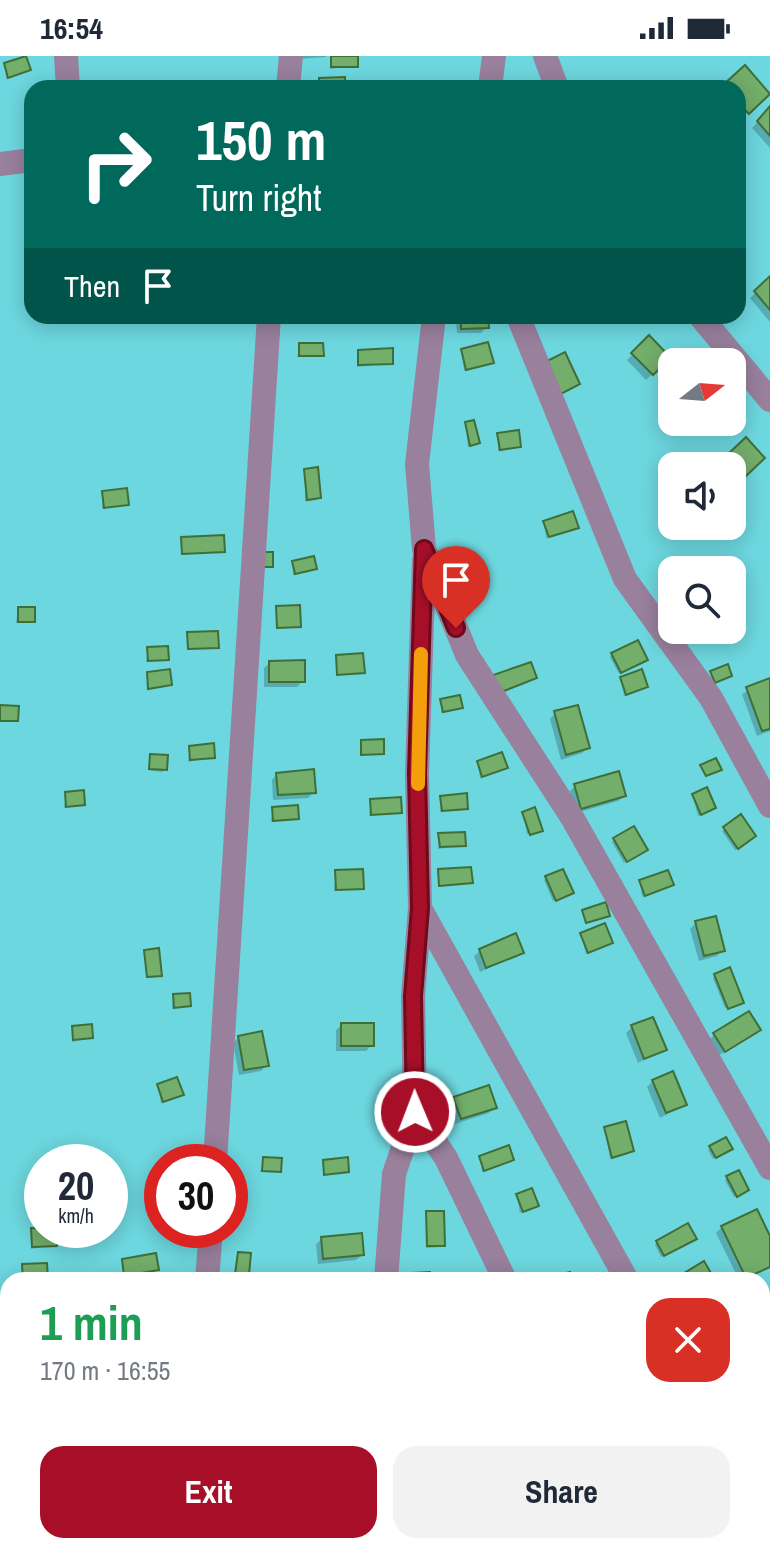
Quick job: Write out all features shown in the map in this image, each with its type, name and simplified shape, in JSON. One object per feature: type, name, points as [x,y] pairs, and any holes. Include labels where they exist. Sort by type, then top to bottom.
[{"type":"street","points":[[66,56],[68,80]]},
{"type":"street","points":[[289,80],[291,56]]},
{"type":"street","points":[[491,80],[494,56]]},
{"type":"street","points":[[545,56],[554,80]]},
{"type":"street","points":[[0,164],[24,161]]},
{"type":"street","points":[[216,1144],[268,324]]},
{"type":"street","points":[[387,1272],[394,1174],[415,1112],[413,996],[420,908],[417,773],[424,549],[417,464],[433,324]]},
{"type":"street","points":[[521,324],[625,579],[711,698],[770,806]]},
{"type":"street","points":[[707,324],[770,400]]},
{"type":"street","points":[[424,549],[467,655],[573,819],[770,1168]]},
{"type":"street","points":[[420,908],[623,1272]]},
{"type":"street","points":[[415,1112],[446,1158],[501,1272]]},
{"type":"street","points":[[208,1272],[210,1248]]},
{"type":"building","points":[[26,56],[31,70],[8,78],[4,63]]},
{"type":"building","points":[[331,56],[358,56],[358,67],[331,67]]},
{"type":"building","points":[[745,65],[770,94],[749,114],[746,111],[746,80],[728,80]]},
{"type":"building","points":[[345,77],[345,80],[319,80]]},
{"type":"building","points":[[770,106],[770,136],[757,121]]},
{"type":"building","points":[[770,276],[770,310],[754,291]]},
{"type":"building","points":[[461,324],[489,324],[489,328],[461,329]]},
{"type":"building","points":[[649,335],[661,348],[658,348],[658,370],[653,375],[631,353]]},
{"type":"building","points":[[488,342],[494,363],[466,370],[461,349]]},
{"type":"building","points":[[299,343],[323,343],[324,356],[299,356]]},
{"type":"building","points":[[393,348],[393,364],[358,365],[358,350]]},
{"type":"building","points":[[565,352],[580,384],[559,395],[543,363]]},
{"type":"building","points":[[474,420],[480,443],[470,446],[465,422]]},
{"type":"building","points":[[519,430],[521,447],[500,450],[497,433]]},
{"type":"building","points":[[746,437],[765,458],[746,476],[746,452],[730,452]]},
{"type":"building","points":[[318,467],[321,498],[307,500],[304,469]]},
{"type":"building","points":[[127,488],[129,505],[104,508],[102,491]]},
{"type":"building","points":[[573,511],[579,528],[549,537],[543,521]]},
{"type":"building","points":[[224,535],[225,552],[182,554],[181,537]]},
{"type":"building","points":[[255,552],[273,552],[273,567],[255,567]]},
{"type":"building","points":[[314,556],[317,569],[295,574],[292,561]]},
{"type":"building","points":[[300,605],[301,627],[277,628],[276,606]]},
{"type":"building","points":[[18,607],[35,607],[35,622],[18,622]]},
{"type":"building","points":[[218,631],[219,648],[188,649],[187,632]]},
{"type":"building","points":[[638,640],[648,660],[621,673],[611,653]]},
{"type":"building","points":[[168,646],[169,660],[148,661],[147,647]]},
{"type":"building","points":[[363,653],[365,673],[337,675],[336,655]]},
{"type":"building","points":[[305,660],[305,682],[269,682],[269,661]]},
{"type":"building","points":[[531,662],[537,678],[499,693],[493,675]]},
{"type":"building","points":[[728,664],[732,676],[715,683],[710,671]]},
{"type":"building","points":[[170,669],[172,685],[148,689],[147,672]]},
{"type":"building","points":[[642,669],[648,687],[626,695],[620,677]]},
{"type":"building","points":[[770,678],[770,729],[762,731],[746,687]]},
{"type":"building","points":[[460,695],[463,708],[443,712],[440,699]]},
{"type":"building","points":[[0,705],[19,706],[18,721],[0,721]]},
{"type":"building","points":[[578,705],[590,748],[566,755],[554,711]]},
{"type":"building","points":[[384,739],[384,754],[361,755],[361,740]]},
{"type":"building","points":[[214,743],[215,758],[190,760],[189,746]]},
{"type":"building","points":[[502,752],[508,768],[482,777],[477,761]]},
{"type":"building","points":[[150,754],[168,755],[167,770],[149,769]]},
{"type":"building","points":[[716,758],[722,770],[706,776],[700,765]]},
{"type":"building","points":[[314,769],[316,793],[278,795],[276,773]]},
{"type":"building","points":[[619,771],[626,796],[581,809],[574,784]]},
{"type":"building","points":[[707,787],[716,808],[701,815],[692,794]]},
{"type":"building","points":[[84,790],[85,805],[66,807],[65,792]]},
{"type":"building","points":[[467,793],[468,809],[442,811],[440,796]]},
{"type":"building","points":[[401,797],[402,813],[371,815],[370,799]]},
{"type":"building","points":[[298,805],[299,819],[273,821],[272,807]]},
{"type":"building","points":[[535,807],[543,831],[530,835],[522,812]]},
{"type":"building","points":[[741,814],[756,836],[738,849],[723,827]]},
{"type":"building","points":[[634,826],[648,850],[627,862],[613,838]]},
{"type":"building","points":[[465,832],[466,846],[440,847],[438,833]]},
{"type":"building","points":[[471,867],[473,883],[439,886],[438,869]]},
{"type":"building","points":[[363,869],[364,889],[336,890],[335,870]]},
{"type":"building","points":[[563,869],[574,893],[556,901],[545,876]]},
{"type":"building","points":[[668,870],[674,885],[645,896],[639,880]]},
{"type":"building","points":[[606,902],[610,916],[586,923],[582,910]]},
{"type":"building","points":[[716,916],[725,951],[704,956],[695,921]]},
{"type":"building","points":[[605,923],[613,943],[588,953],[580,933]]},
{"type":"building","points":[[516,933],[524,953],[486,968],[479,949]]},
{"type":"building","points":[[159,948],[162,976],[147,977],[144,950]]},
{"type":"building","points":[[730,967],[744,1003],[728,1009],[714,974]]},
{"type":"building","points":[[190,993],[191,1006],[174,1008],[173,994]]},
{"type":"building","points":[[749,1011],[761,1030],[725,1052],[713,1033]]},
{"type":"building","points":[[653,1017],[667,1050],[644,1059],[631,1025]]},
{"type":"building","points":[[341,1023],[374,1023],[374,1046],[341,1046]]},
{"type":"building","points":[[92,1024],[93,1038],[73,1040],[72,1026]]},
{"type":"building","points":[[262,1031],[269,1066],[244,1070],[238,1036]]},
{"type":"building","points":[[673,1071],[687,1105],[666,1113],[652,1080]]},
{"type":"building","points":[[177,1077],[184,1095],[163,1102],[157,1084]]},
{"type":"building","points":[[489,1085],[497,1108],[461,1119],[453,1097]]},
{"type":"building","points":[[626,1121],[634,1151],[612,1158],[604,1127]]},
{"type":"building","points":[[726,1137],[733,1149],[716,1158],[709,1146]]},
{"type":"building","points":[[509,1145],[514,1160],[484,1171],[479,1156]]},
{"type":"building","points":[[263,1157],[282,1158],[281,1172],[262,1171]]},
{"type":"building","points":[[348,1157],[349,1172],[324,1175],[323,1160]]},
{"type":"building","points":[[739,1170],[749,1190],[737,1197],[726,1176]]},
{"type":"building","points":[[532,1188],[539,1206],[523,1212],[516,1194]]},
{"type":"building","points":[[757,1209],[770,1236],[770,1267],[759,1272],[743,1272],[721,1226]]},
{"type":"building","points":[[426,1211],[444,1211],[445,1246],[427,1246]]},
{"type":"building","points":[[688,1223],[697,1239],[664,1256],[656,1241]]},
{"type":"building","points":[[362,1233],[364,1255],[323,1259],[321,1237]]},
{"type":"building","points":[[238,1252],[251,1253],[249,1272],[235,1272]]},
{"type":"building","points":[[156,1253],[159,1270],[124,1272],[122,1259]]},
{"type":"building","points":[[704,1261],[710,1272],[686,1272]]},
{"type":"building","points":[[47,1263],[48,1272],[22,1272],[22,1264]]},
{"type":"slow traffic","points":[[418,784],[421,654]]},
{"type":"route","points":[[415,1112],[413,996],[420,908],[417,773],[424,549],[456,628]]}]
